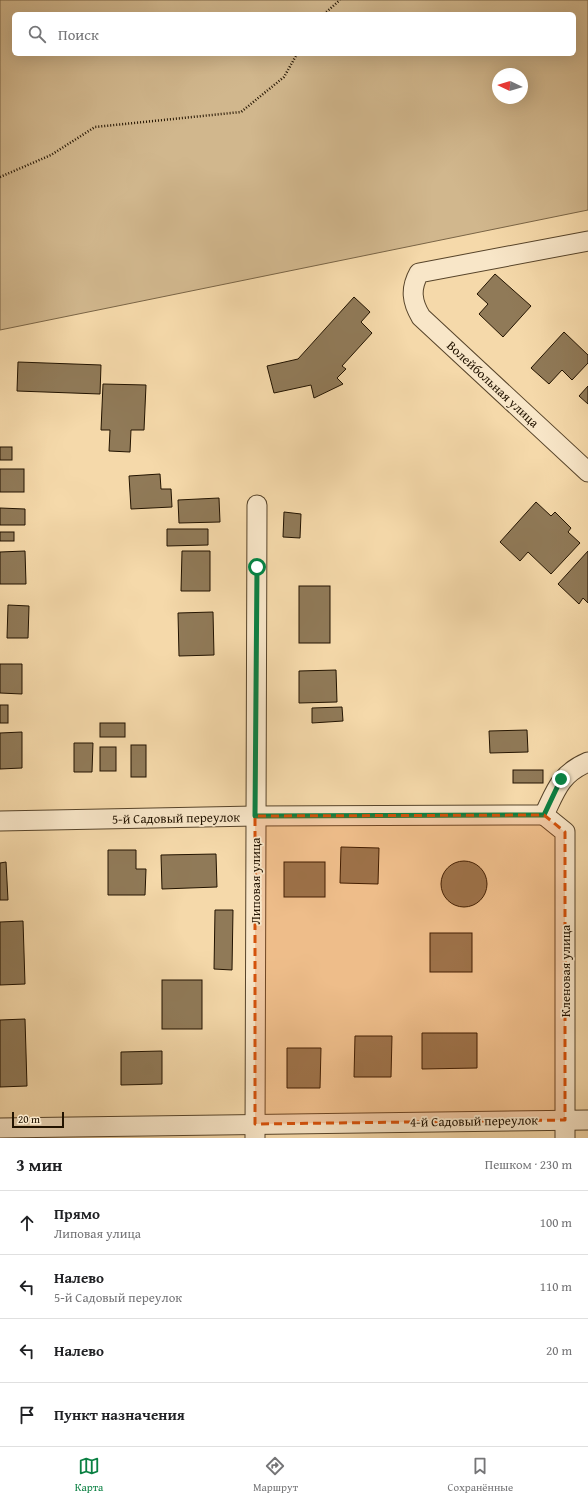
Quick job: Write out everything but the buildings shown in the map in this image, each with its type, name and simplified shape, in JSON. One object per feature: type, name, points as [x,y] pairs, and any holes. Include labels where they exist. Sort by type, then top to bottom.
[{"type":"street","name":"Волейбольная улица","points":[[588,241],[419,273],[412,289],[416,308],[421,317],[588,472]]},
{"type":"street","name":"Липовая улица","points":[[255,1131],[257,505]]},
{"type":"street","points":[[544,815],[561,779],[577,766],[588,762]]},
{"type":"street","name":"5-й Садовый переулок","points":[[0,821],[255,816],[544,815]]},
{"type":"street","name":"Кленовая улица","points":[[544,815],[565,832],[565,1129]]},
{"type":"street","name":"4-й Садовый переулок","points":[[0,1128],[255,1131],[565,1129],[588,1120]]},
{"type":"path","points":[[326,12],[340,0]]},
{"type":"path","points":[[0,176],[51,156],[96,127],[241,112],[284,77],[296,56]]},
{"type":"highlighted area","points":[[544,815],[565,832],[565,1120],[255,1124],[255,816]]},
{"type":"shaded area","points":[[0,0],[588,0],[588,210],[0,330]]},
{"type":"route","points":[[257,567],[255,816],[544,815],[561,779]]}]
